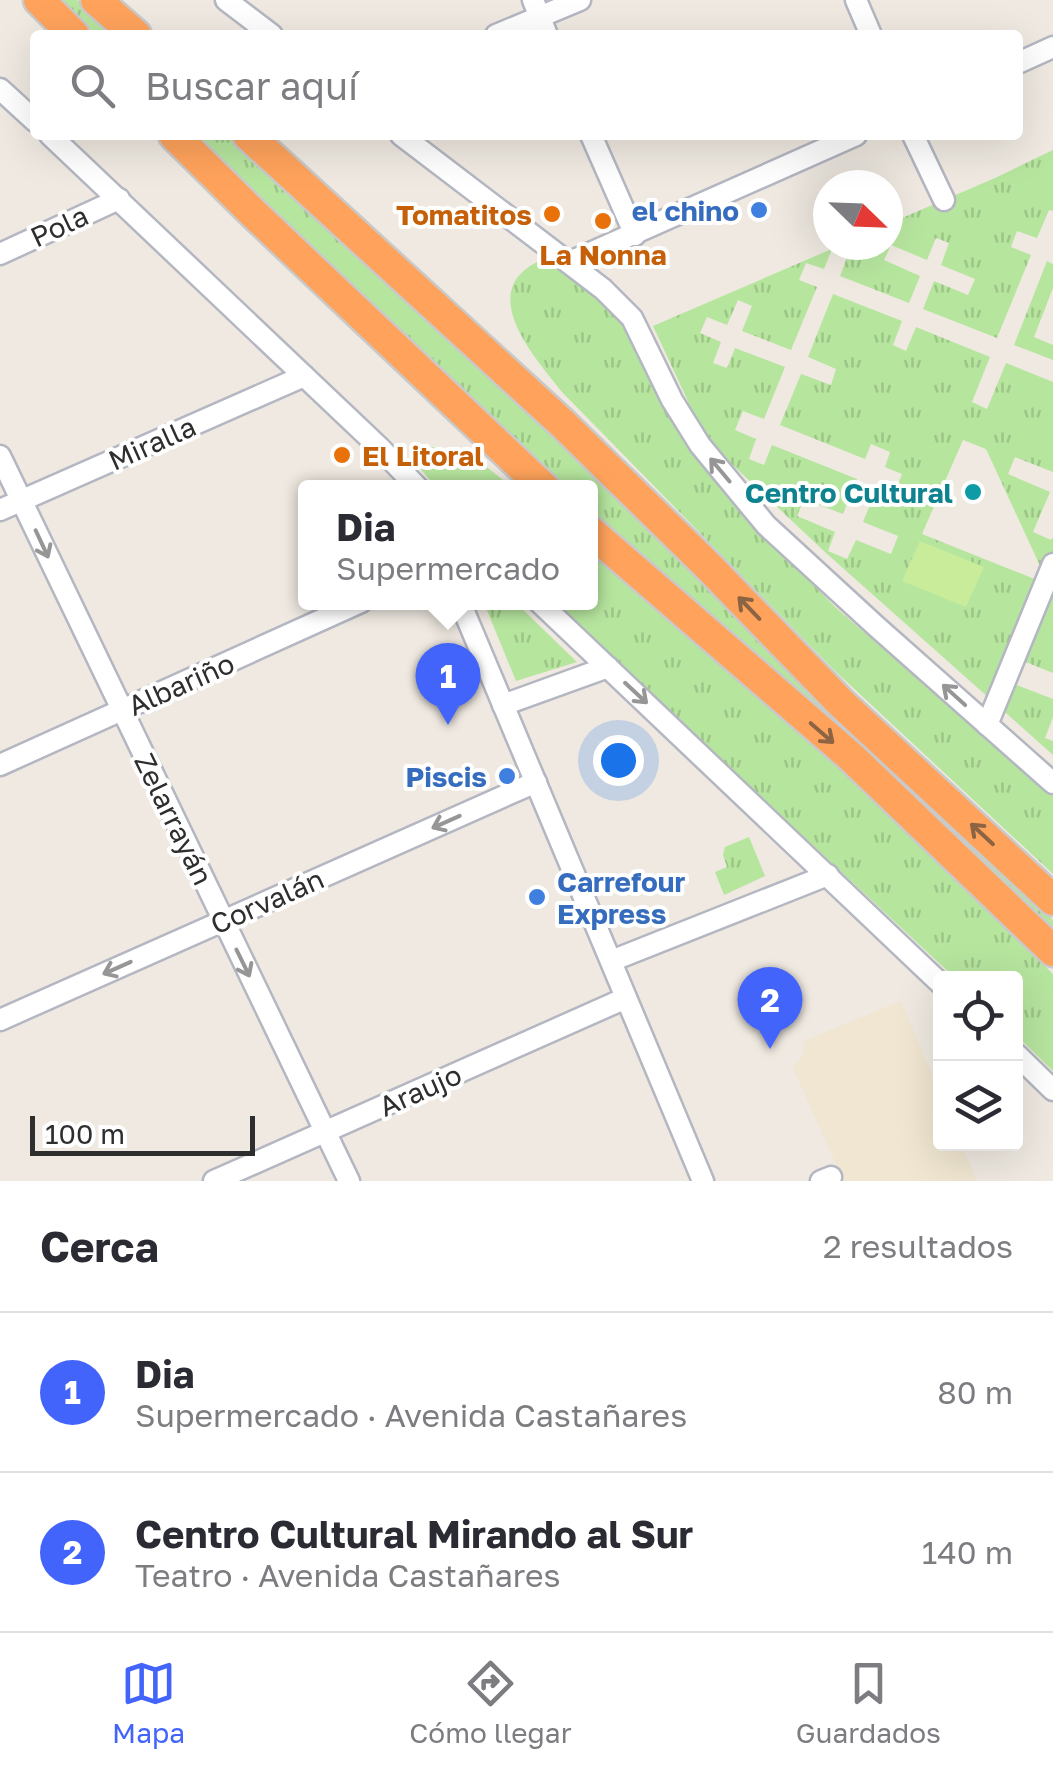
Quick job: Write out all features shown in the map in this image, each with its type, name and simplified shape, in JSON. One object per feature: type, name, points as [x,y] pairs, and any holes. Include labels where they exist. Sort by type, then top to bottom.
[{"type":"highway","points":[[39,0],[69,30]]},
{"type":"highway","points":[[96,0],[130,30]]},
{"type":"highway","points":[[179,140],[536,480]]},
{"type":"highway","points":[[253,140],[563,424],[840,703],[1053,900]]},
{"type":"highway","points":[[598,538],[850,756],[1053,950]]},
{"type":"street","points":[[226,0],[265,30]]},
{"type":"street","points":[[508,30],[580,0]]},
{"type":"street","points":[[856,0],[869,30]]},
{"type":"street","points":[[1023,61],[1053,48]]},
{"type":"street","points":[[0,88],[30,116]]},
{"type":"street","points":[[55,140],[411,480]]},
{"type":"street","points":[[407,140],[603,289],[632,318],[672,400],[700,445],[766,524],[1053,783]]},
{"type":"street","points":[[593,140],[635,235]]},
{"type":"street","points":[[570,262],[845,140]]},
{"type":"street","points":[[916,140],[944,200]]},
{"type":"street","name":"Pola","points":[[0,254],[119,198]]},
{"type":"street","name":"Miralla","points":[[0,510],[304,376]]},
{"type":"street","name":"Zelarrayán","points":[[0,456],[349,1181]]},
{"type":"street","points":[[393,461],[402,480]]},
{"type":"street","points":[[987,725],[1053,564]]},
{"type":"street","name":"Albariño","points":[[0,764],[344,610]]},
{"type":"street","points":[[463,610],[703,1181]]},
{"type":"street","points":[[548,610],[933,976]]},
{"type":"street","points":[[504,705],[608,667]]},
{"type":"street","name":"Corvalán","points":[[0,1020],[536,782]]},
{"type":"street","points":[[610,961],[828,875]]},
{"type":"street","name":"Araujo","points":[[214,1181],[626,998]]},
{"type":"street","points":[[1023,1061],[1053,1090]]},
{"type":"shaded area","points":[[901,1001],[933,1077],[933,1151],[964,1151],[977,1181],[844,1181],[793,1068],[803,1056],[804,1041]]},
{"type":"green space","points":[[63,0],[77,0],[114,30],[91,30]]},
{"type":"green space","points":[[197,140],[242,140],[511,390],[877,756],[1053,920],[1053,928],[810,700],[598,519],[598,480],[555,480]]},
{"type":"green space","points":[[1053,150],[1053,211],[1049,210],[1037,238],[1017,231],[1011,247],[1031,255],[997,338],[923,309],[934,281],[968,295],[975,279],[941,265],[949,243],[936,238],[927,260],[903,250],[903,218]]},
{"type":"green space","points":[[813,257],[828,260],[824,269],[806,263],[799,280],[817,287],[791,350],[742,331],[752,306],[738,300],[727,325],[707,317],[700,333],[721,342],[713,363],[727,368],[735,348],[785,367],[764,419],[743,411],[735,430],[756,439],[749,459],[764,465],[772,445],[857,479],[843,514],[804,499],[797,516],[835,532],[828,551],[847,559],[856,540],[891,554],[898,536],[863,522],[877,487],[894,494],[902,474],[885,467],[890,452],[871,444],[865,459],[780,425],[801,374],[831,385],[836,369],[808,357],[833,294],[902,321],[893,345],[906,351],[916,327],[990,357],[972,402],[987,409],[1006,363],[1053,382],[1053,472],[1015,457],[1008,474],[1050,492],[1033,532],[1051,540],[1053,537],[1053,673],[1023,661],[1014,684],[1053,699],[1053,717],[1045,738],[1053,741],[1053,755],[826,553],[706,440],[653,326]],"holes":[[[963,440],[986,449],[1042,570],[1037,580],[922,534]]]},
{"type":"green space","points":[[846,260],[884,260],[920,276],[909,303],[840,276]]},
{"type":"green space","points":[[1047,261],[1053,264],[1053,288],[1034,337],[1053,345],[1053,360],[1014,345]]},
{"type":"green space","points":[[537,262],[551,264],[579,279],[628,329],[786,557],[835,607],[1053,796],[1053,874],[835,671],[562,392],[526,344],[511,308],[511,291],[519,275]]},
{"type":"green space","points":[[421,446],[451,450],[471,457],[503,480],[430,480],[411,458]]},
{"type":"green space","points":[[920,541],[984,567],[966,607],[902,581]]},
{"type":"green space","points":[[598,557],[801,723],[1053,974],[1053,1071],[1023,1042],[1023,971],[947,971],[561,610],[598,610]]},
{"type":"green space","points":[[487,610],[523,610],[577,662],[516,681]]},
{"type":"green space","points":[[749,837],[765,876],[724,895],[715,872],[727,867],[725,847]]},
{"type":"place","name":"el chino","points":[[759,210]]},
{"type":"place","name":"Tomatitos","points":[[552,214]]},
{"type":"place","name":"La Nonna","points":[[603,221]]},
{"type":"place","name":"El Litoral","points":[[342,455]]},
{"type":"place","name":"Centro Cultural","points":[[973,492]]},
{"type":"place","name":"Dia","points":[[448,725]]},
{"type":"place","name":"Piscis","points":[[507,776]]},
{"type":"place","name":"Carrefour Express","points":[[537,897]]},
{"type":"place","name":"Centro Cultural Mirando al Sur","points":[[770,1049]]}]
